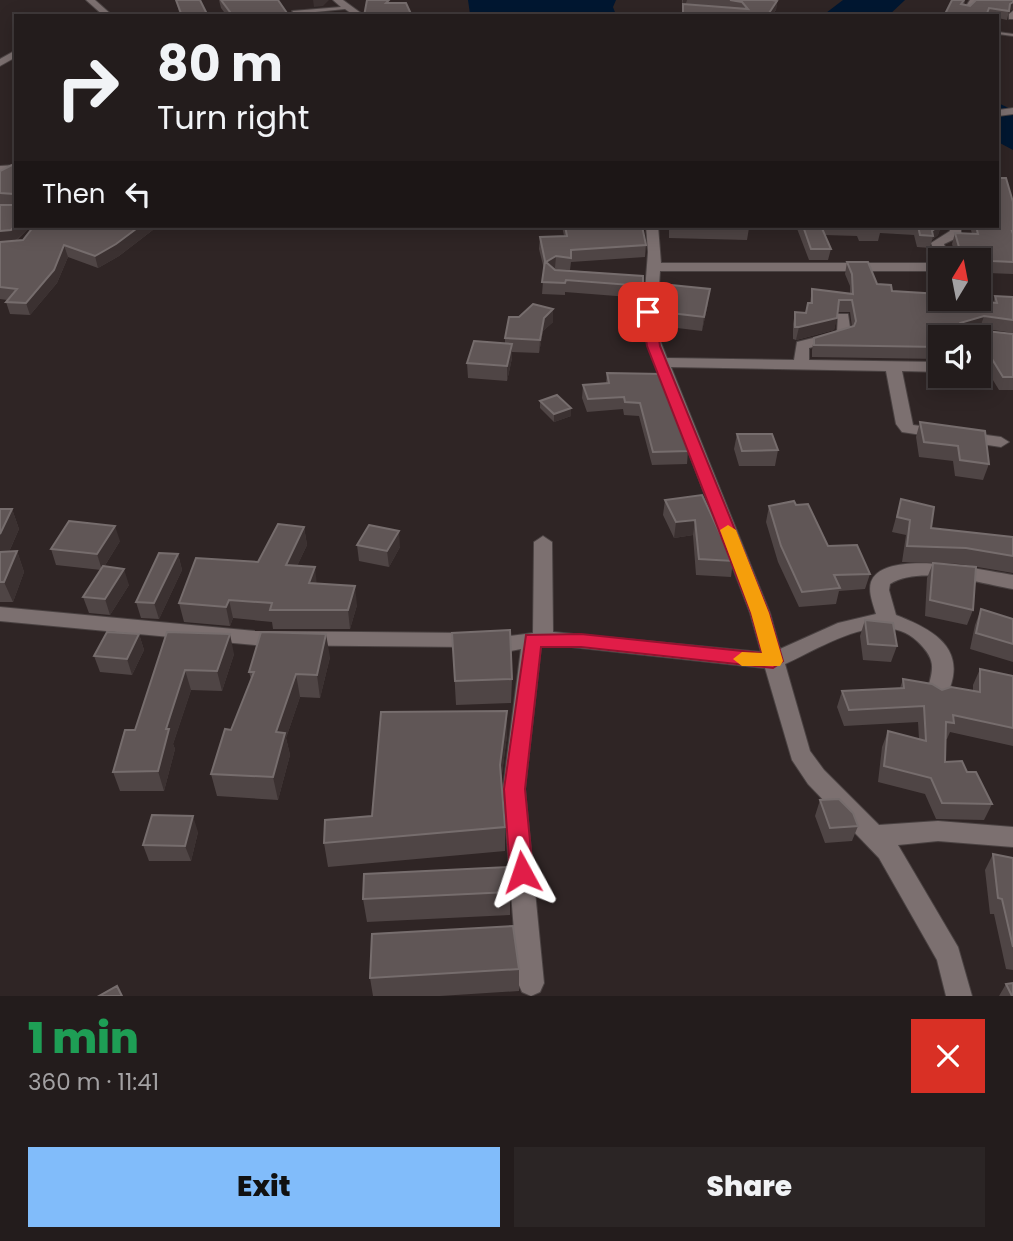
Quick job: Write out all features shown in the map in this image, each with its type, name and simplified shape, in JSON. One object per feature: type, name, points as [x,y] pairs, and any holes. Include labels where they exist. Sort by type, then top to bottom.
[{"type":"street","points":[[90,0],[107,14]]},
{"type":"street","points":[[337,0],[357,14]]},
{"type":"street","points":[[965,10],[974,0]]},
{"type":"street","points":[[296,11],[346,8]]},
{"type":"street","points":[[330,14],[346,8]]},
{"type":"street","points":[[652,228],[648,277],[649,330],[760,613],[800,754],[816,777],[888,850],[944,946],[959,996]]},
{"type":"street","points":[[939,248],[937,243],[957,233],[956,228]]},
{"type":"street","points":[[648,277],[928,267]]},
{"type":"street","points":[[800,363],[802,345],[844,334],[843,317]]},
{"type":"street","points":[[662,362],[928,366]]},
{"type":"street","points":[[893,365],[904,424],[908,429],[1001,442]]},
{"type":"street","points":[[531,983],[514,789],[538,639],[543,542]]},
{"type":"street","points":[[887,619],[880,585],[883,578],[895,573],[934,570],[1013,582]]},
{"type":"street","points":[[0,614],[254,638],[468,640],[495,646],[538,639],[773,661],[845,628],[887,619],[920,632],[937,649],[944,666],[937,695]]},
{"type":"street","points":[[876,835],[938,831],[1013,836]]},
{"type":"water","points":[[468,0],[616,0],[613,7],[616,14],[470,14]]},
{"type":"water","points":[[843,0],[905,0],[890,14],[825,14]]},
{"type":"water","points":[[999,103],[1013,110],[1013,150],[999,143]]},
{"type":"building","points":[[176,0],[200,0],[207,14],[181,14]]},
{"type":"building","points":[[221,0],[278,0],[288,14],[232,14]]},
{"type":"building","points":[[367,0],[389,0],[386,3],[406,3],[411,14],[364,14]]},
{"type":"building","points":[[730,0],[777,1],[768,14],[683,14],[683,4],[748,9],[742,2]]},
{"type":"building","points":[[952,0],[964,0],[961,4],[970,6],[976,0],[1013,0],[1009,11],[989,8],[987,14],[945,14]]},
{"type":"building","points":[[14,164],[14,194],[0,193],[0,171]]},
{"type":"building","points":[[999,178],[1006,178],[1013,202],[1013,262],[992,261],[991,248],[959,247],[955,233],[978,234],[976,228],[999,228]]},
{"type":"building","points":[[0,205],[14,205],[14,227],[11,230],[0,231]]},
{"type":"building","points":[[32,228],[137,228],[95,256],[64,245],[54,270],[26,303],[6,302],[17,289],[0,287],[0,242],[23,240]]},
{"type":"building","points":[[565,228],[642,228],[646,245],[571,250],[571,258],[556,256],[546,262],[555,270],[643,276],[643,286],[566,280],[565,283],[542,282],[545,261],[540,237],[567,236]]},
{"type":"building","points":[[804,228],[822,228],[831,249],[811,249]]},
{"type":"building","points":[[918,228],[936,228],[932,231],[933,236],[920,235]]},
{"type":"building","points":[[847,262],[868,262],[877,284],[891,285],[892,291],[928,293],[928,312],[990,312],[991,303],[997,303],[995,296],[1013,297],[1013,320],[984,316],[960,325],[928,325],[928,347],[814,345],[814,338],[854,326],[856,321],[852,300],[839,300],[837,318],[799,327],[795,327],[795,312],[806,313],[808,303],[812,303],[812,289],[853,294],[852,274]]},
{"type":"building","points":[[671,285],[710,289],[704,317],[671,313]]},
{"type":"building","points":[[533,304],[553,309],[544,318],[540,340],[505,338],[509,317],[519,317]]},
{"type":"building","points":[[991,332],[1013,334],[1013,377],[1003,377],[992,359]]},
{"type":"building","points":[[474,341],[512,344],[507,366],[467,363]]},
{"type":"building","points":[[607,373],[662,374],[686,435],[688,451],[653,452],[640,403],[625,402],[624,397],[588,399],[583,385],[609,383]]},
{"type":"building","points":[[557,395],[571,408],[554,414],[540,401]]},
{"type":"building","points":[[920,422],[985,431],[989,464],[960,460],[958,446],[924,442]]},
{"type":"building","points":[[737,434],[772,434],[778,450],[742,451]]},
{"type":"building","points":[[702,495],[722,538],[727,538],[733,561],[699,559],[695,520],[676,522],[665,500]]},
{"type":"building","points":[[901,499],[934,507],[931,528],[1013,537],[1013,556],[966,548],[907,546],[910,520],[897,517]]},
{"type":"building","points":[[794,501],[796,505],[808,504],[828,546],[857,545],[870,574],[834,575],[840,588],[802,592],[781,546],[769,506]]},
{"type":"building","points":[[0,509],[12,509],[0,534]]},
{"type":"building","points":[[69,521],[115,526],[97,554],[51,549]]},
{"type":"building","points":[[278,524],[304,527],[286,565],[315,567],[309,583],[355,586],[348,610],[270,610],[272,603],[229,600],[226,607],[179,603],[196,558],[258,562]]},
{"type":"building","points":[[369,525],[399,531],[387,551],[357,545]]},
{"type":"building","points":[[17,551],[4,582],[0,582],[0,552]]},
{"type":"building","points":[[159,553],[178,554],[154,603],[136,602]]},
{"type":"building","points":[[933,563],[976,567],[973,610],[930,600]]},
{"type":"building","points":[[103,566],[124,569],[105,599],[83,597]]},
{"type":"building","points":[[981,609],[1013,619],[1013,644],[976,633]]},
{"type":"building","points":[[865,620],[893,623],[897,646],[868,644]]},
{"type":"building","points":[[510,630],[512,679],[455,681],[452,633]]},
{"type":"building","points":[[107,632],[139,634],[127,659],[94,656]]},
{"type":"building","points":[[167,632],[230,634],[217,671],[185,670],[166,729],[169,729],[158,771],[113,772],[125,730],[135,730]]},
{"type":"building","points":[[261,632],[326,634],[317,675],[296,674],[276,732],[285,733],[273,777],[211,774],[225,729],[231,730],[254,672],[249,672]]},
{"type":"building","points":[[980,669],[1013,676],[1013,728],[953,715],[954,723],[946,722],[945,762],[962,761],[967,772],[976,772],[992,804],[942,803],[931,778],[884,766],[888,731],[926,741],[924,706],[849,710],[842,691],[904,688],[903,679],[932,684],[942,690],[951,687],[980,692]]},
{"type":"building","points":[[507,711],[500,765],[505,827],[324,843],[325,820],[372,816],[381,712]]},
{"type":"building","points":[[839,799],[853,813],[858,826],[830,828],[820,800]]},
{"type":"building","points":[[152,815],[193,816],[185,846],[143,845]]},
{"type":"building","points":[[993,854],[1013,858],[1013,947],[1002,899],[998,898]]},
{"type":"building","points":[[508,867],[510,892],[363,899],[364,874]]},
{"type":"building","points":[[513,926],[519,969],[370,978],[372,934]]},
{"type":"building","points":[[1013,983],[1013,996],[1012,996],[1006,984]]},
{"type":"building","points":[[117,986],[122,996],[99,996]]},
{"type":"slow traffic","points":[[728,530],[760,613],[773,661],[742,659]]},
{"type":"route","points":[[522,872],[514,789],[532,640],[581,641],[773,661],[760,613],[662,362],[653,346],[648,312]]}]
